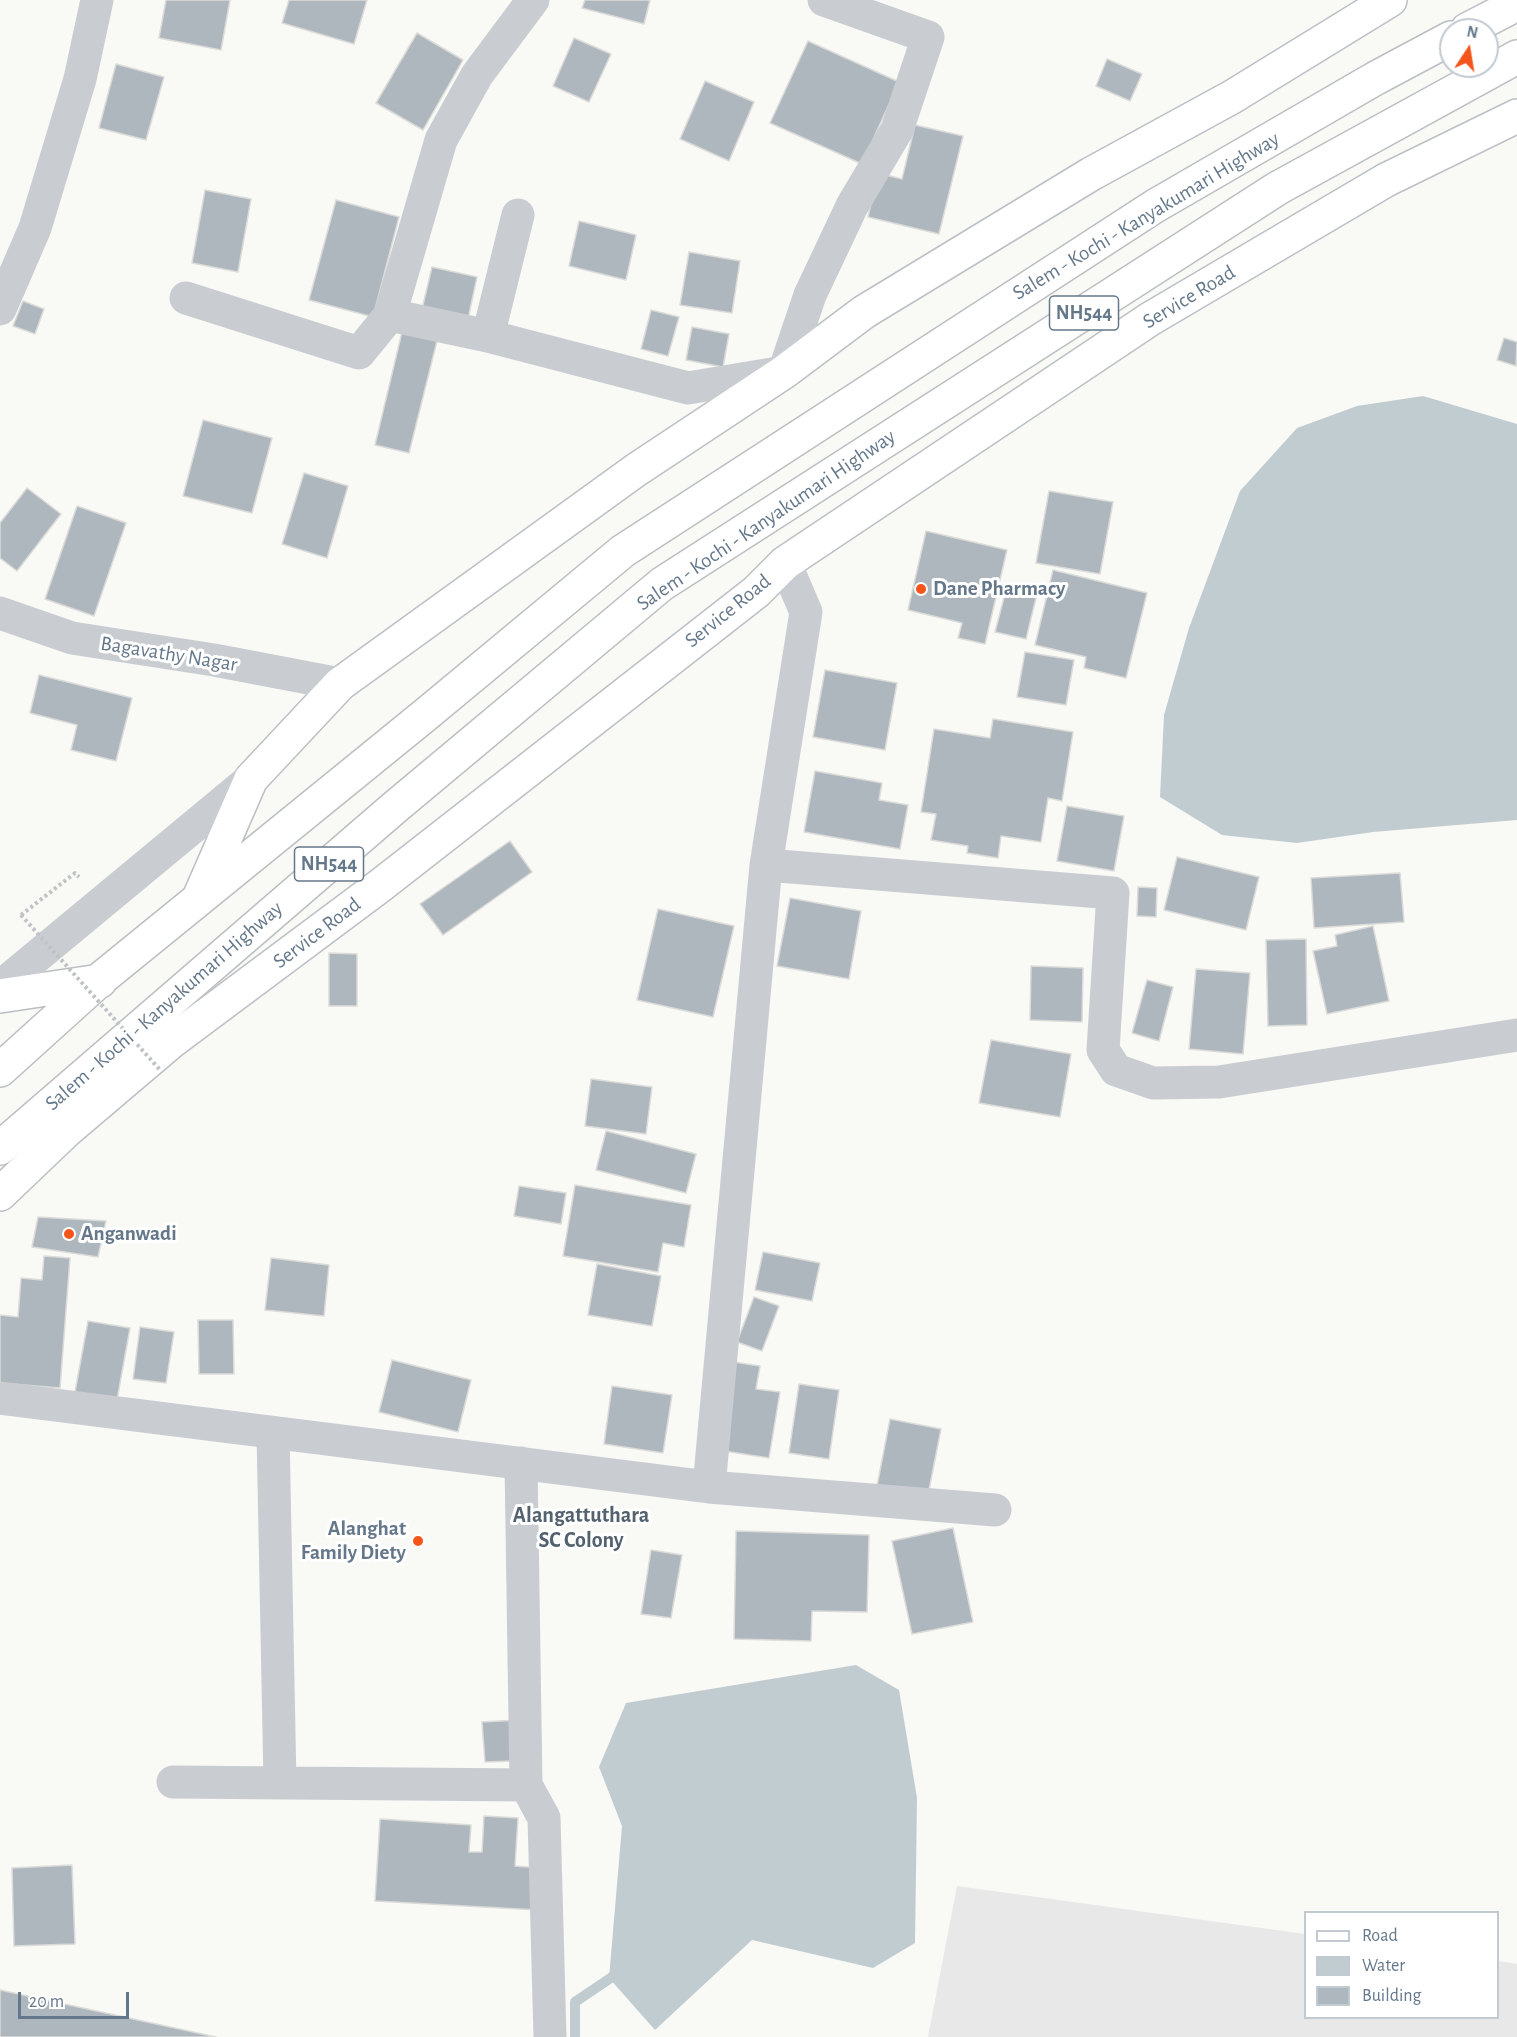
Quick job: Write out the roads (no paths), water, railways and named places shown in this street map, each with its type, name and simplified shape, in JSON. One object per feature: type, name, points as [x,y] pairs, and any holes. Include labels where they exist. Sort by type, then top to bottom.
[{"type":"main road","points":[[199,898],[251,779],[340,684],[626,477],[784,372],[864,312],[1091,174],[1232,97],[1390,0]]},
{"type":"main road","points":[[1490,18],[1517,4]]},
{"type":"main road","name":"Salem - Kochi - Kanyakumari Highway","points":[[0,1070],[100,981],[199,898],[623,551],[1155,206],[1376,78],[1439,44]]},
{"type":"main road","name":"Salem - Kochi - Kanyakumari Highway","points":[[0,1148],[394,808],[662,584],[1278,188],[1517,57]]},
{"type":"main road","name":"Service Road","points":[[0,1194],[66,1131],[172,1041],[390,878],[756,592],[785,563],[1150,319],[1386,180],[1517,116]]},
{"type":"main road","points":[[0,996],[100,981]]},
{"type":"street","points":[[0,309],[35,228],[80,79],[96,0]]},
{"type":"street","points":[[186,298],[359,353],[390,315],[441,140],[477,75],[532,0]]},
{"type":"street","points":[[390,315],[488,336],[688,388],[784,372],[810,295],[852,206],[897,130],[928,37],[824,0]]},
{"type":"street","points":[[488,336],[518,215]]},
{"type":"street","points":[[709,1488],[765,865],[806,612],[785,563]]},
{"type":"street","name":"Bagavathy Nagar","points":[[0,613],[72,638],[214,660],[340,684]]},
{"type":"street","points":[[0,987],[251,779]]},
{"type":"street","points":[[765,865],[1113,893],[1103,1050],[1116,1070],[1153,1083],[1220,1082],[1517,1035]]},
{"type":"street","points":[[0,1398],[709,1488],[995,1510]]},
{"type":"street","points":[[273,1433],[280,1783]]},
{"type":"street","points":[[521,1463],[526,1785],[544,1818],[550,2037]]},
{"type":"street","points":[[173,1782],[526,1785]]},
{"type":"water","points":[[1423,396],[1517,424],[1517,820],[1373,832],[1297,843],[1222,835],[1160,797],[1164,715],[1189,628],[1240,491],[1297,428],[1357,406]]},
{"type":"water","points":[[856,1665],[899,1690],[917,1798],[915,1943],[873,1968],[752,1940],[655,2030],[609,1978],[622,1826],[599,1767],[626,1703]]},
{"type":"waterway","points":[[575,2037],[575,2002],[621,1971]]},
{"type":"place","name":"Dane Pharmacy","points":[[921,589]]},
{"type":"place","name":"Anganwadi","points":[[69,1234]]},
{"type":"place","name":"Alanghat Family Diety","points":[[418,1541]]},
{"type":"district","name":"Alangattuthara SC Colony","points":[[581,1528]]}]
